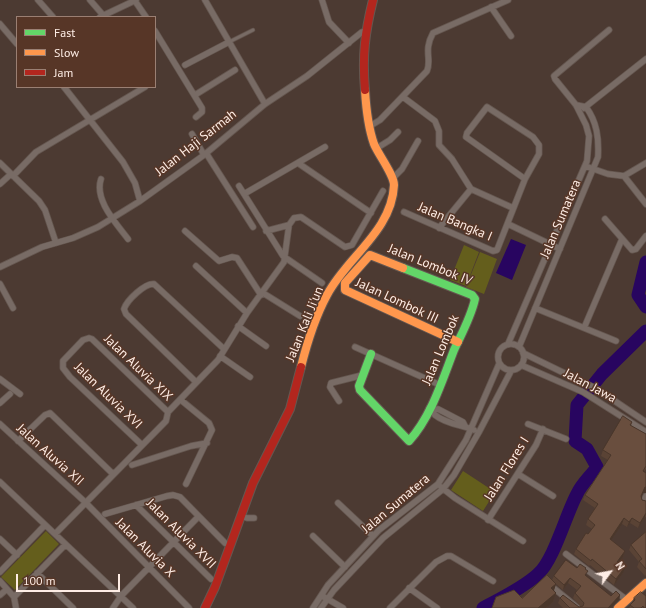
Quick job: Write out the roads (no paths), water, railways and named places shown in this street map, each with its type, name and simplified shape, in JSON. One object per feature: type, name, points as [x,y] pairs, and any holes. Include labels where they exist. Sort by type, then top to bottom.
[{"type":"street","points":[[38,0],[52,16]]},
{"type":"street","points":[[90,0],[101,16],[136,0],[145,16]]},
{"type":"street","points":[[205,0],[265,104]]},
{"type":"street","points":[[322,0],[329,22],[349,43]]},
{"type":"street","points":[[372,0],[365,31],[363,68],[366,108],[374,143],[393,178],[402,169],[418,141]]},
{"type":"street","points":[[370,126],[402,97],[427,71],[429,67],[427,51],[429,41],[434,33],[508,0]]},
{"type":"street","points":[[491,7],[511,36]]},
{"type":"street","points":[[0,24],[16,43]]},
{"type":"street","name":"Jalan Sumatera","points":[[508,344],[585,166],[589,148],[589,136],[576,105],[554,76],[610,30]]},
{"type":"street","name":"Jalan Haji Sarmah","points":[[0,267],[42,247],[87,233],[140,201],[205,154],[265,104],[306,76],[365,31]]},
{"type":"street","points":[[156,33],[203,110],[196,117]]},
{"type":"street","points":[[185,65],[229,42]]},
{"type":"street","points":[[579,112],[646,59]]},
{"type":"street","points":[[195,95],[236,70]]},
{"type":"street","points":[[65,88],[130,173],[135,183],[140,201]]},
{"type":"street","points":[[0,184],[12,175],[36,152],[144,88]]},
{"type":"street","points":[[402,97],[435,121],[439,131],[439,144],[452,159],[471,189],[513,208]]},
{"type":"street","points":[[576,105],[586,107]]},
{"type":"street","points":[[525,179],[466,137],[467,133],[487,107],[533,137],[538,141],[540,148],[525,179],[508,224],[560,249]]},
{"type":"street","name":"Jalan Sumatera","points":[[519,347],[598,157],[598,133],[595,122],[586,107]]},
{"type":"street","points":[[377,148],[398,132]]},
{"type":"street","points":[[192,134],[253,227]]},
{"type":"street","points":[[244,194],[325,147]]},
{"type":"street","points":[[0,163],[39,201],[45,210],[56,243]]},
{"type":"street","points":[[298,163],[371,213]]},
{"type":"street","points":[[624,176],[646,163]]},
{"type":"street","points":[[585,166],[624,176],[646,204]]},
{"type":"street","name":"Jalan Kali Ji'un","points":[[205,608],[253,483],[290,409],[305,350],[327,295],[347,266],[375,234],[390,204],[394,183],[393,178]]},
{"type":"street","points":[[101,180],[99,186],[102,198],[113,218],[128,239]]},
{"type":"street","points":[[239,186],[283,256],[322,283]]},
{"type":"street","points":[[439,228],[471,189]]},
{"type":"street","points":[[55,534],[166,421],[168,412],[181,400],[220,356],[238,326],[284,262],[283,256],[290,225],[294,218],[301,217],[346,247],[352,245],[383,191]]},
{"type":"street","name":"Jalan Bangka I","points":[[404,212],[493,250],[497,250],[508,224]]},
{"type":"street","points":[[605,219],[622,239],[634,250],[646,236]]},
{"type":"street","points":[[266,231],[290,225]]},
{"type":"street","points":[[185,231],[219,261],[232,257],[237,258],[262,294],[300,316]]},
{"type":"street","points":[[584,328],[622,239]]},
{"type":"street","name":"Jalan Lombok IV","points":[[370,255],[472,294],[475,298],[475,302]]},
{"type":"street","name":"Jalan Lombok III","points":[[370,255],[345,283],[345,290],[458,342]]},
{"type":"street","points":[[196,266],[247,313]]},
{"type":"street","points":[[196,382],[126,314],[125,306],[151,283],[158,286],[224,349]]},
{"type":"street","points":[[0,284],[13,308]]},
{"type":"street","name":"Jalan Lombok","points":[[363,375],[359,386],[362,392],[409,441],[417,432],[431,409],[475,302]]},
{"type":"street","points":[[535,308],[616,342]]},
{"type":"street","points":[[238,326],[266,346]]},
{"type":"street","name":"Jalan Aluvia XVI","points":[[92,339],[89,338],[83,340],[63,361],[63,368],[70,377],[142,445]]},
{"type":"street","name":"Jalan Aluvia XIX","points":[[92,339],[168,412]]},
{"type":"street","points":[[508,344],[519,347],[523,353],[524,359],[522,365],[517,369],[510,371],[504,369],[499,364],[498,354],[502,347],[508,344]]},
{"type":"street","points":[[355,347],[440,385]]},
{"type":"street","name":"Jalan Jawa","points":[[523,353],[600,390],[646,422]]},
{"type":"street","points":[[339,401],[330,386],[331,383],[363,375],[371,354]]},
{"type":"street","points":[[220,356],[250,377]]},
{"type":"street","name":"Jalan Sumatera","points":[[313,608],[321,594],[373,536],[438,484],[472,429],[499,364]]},
{"type":"street","name":"Jalan Jawa","points":[[522,365],[596,399],[646,432]]},
{"type":"street","name":"Jalan Sumatera","points":[[321,608],[327,598],[383,538],[443,489],[454,475],[479,432],[510,371]]},
{"type":"street","points":[[0,380],[20,394]]},
{"type":"street","points":[[596,399],[600,390]]},
{"type":"street","points":[[0,403],[10,394]]},
{"type":"street","points":[[181,400],[210,425],[212,430],[186,484]]},
{"type":"street","points":[[431,409],[438,409],[463,422],[465,426],[479,432]]},
{"type":"street","points":[[18,442],[45,415],[52,414],[113,474]]},
{"type":"street","name":"Jalan Aluvia XII","points":[[0,424],[85,502]]},
{"type":"street","name":"Jalan Flores I","points":[[528,424],[566,439]]},
{"type":"street","name":"Jalan Flores I","points":[[488,520],[518,474],[543,429]]},
{"type":"street","points":[[132,466],[191,446],[207,443]]},
{"type":"street","points":[[518,474],[553,496]]},
{"type":"street","points":[[0,482],[65,545],[134,608]]},
{"type":"street","points":[[438,484],[488,520],[523,540]]},
{"type":"street","points":[[105,514],[173,495],[180,497],[225,543]]},
{"type":"street","points":[[643,503],[646,496]]},
{"type":"street","name":"Jalan Aluvia X","points":[[85,502],[189,608]]},
{"type":"street","points":[[338,503],[373,536]]},
{"type":"street","name":"Jalan Aluvia XVII","points":[[136,505],[211,579]]},
{"type":"street","points":[[241,516],[254,518]]},
{"type":"street","points":[[113,608],[121,596],[198,517]]},
{"type":"street","points":[[0,572],[45,526]]},
{"type":"street","points":[[313,536],[345,566]]},
{"type":"street","points":[[0,539],[17,555]]},
{"type":"street","points":[[14,597],[65,545]]},
{"type":"street","points":[[566,554],[627,600]]},
{"type":"street","points":[[390,608],[436,562],[447,556],[451,556],[493,581]]},
{"type":"street","points":[[37,573],[73,608]]},
{"type":"street","points":[[548,583],[578,608]]},
{"type":"street","points":[[618,608],[646,583]]},
{"type":"street","points":[[1,584],[14,597],[16,608]]},
{"type":"street","points":[[409,588],[438,608]]},
{"type":"street","points":[[0,595],[7,589]]},
{"type":"street","points":[[321,594],[343,608]]},
{"type":"lane","points":[[229,42],[253,30]]},
{"type":"waterway","points":[[646,262],[638,295],[646,307]]},
{"type":"waterway","points":[[483,608],[526,584],[544,567],[554,548],[579,490],[597,467],[587,449],[575,441],[577,405],[602,374],[646,331]]}]
